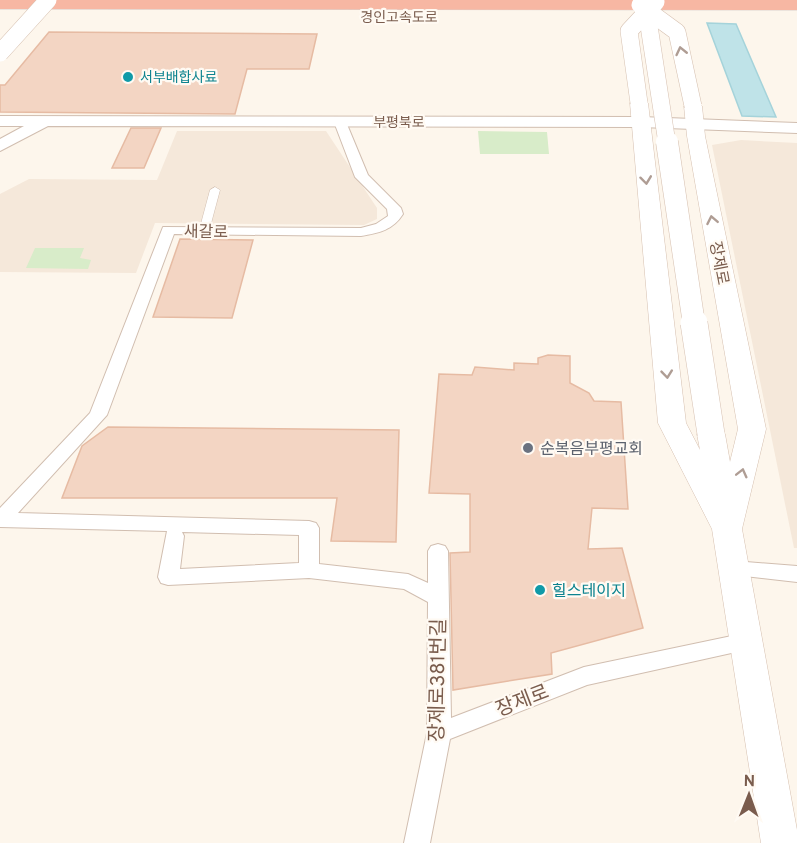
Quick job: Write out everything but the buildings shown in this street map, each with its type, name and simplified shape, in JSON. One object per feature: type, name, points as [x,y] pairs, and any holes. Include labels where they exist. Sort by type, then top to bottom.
[{"type":"highway","name":"경인고속도로","points":[[0,3],[689,11]]},
{"type":"highway","name":"경인고속도로","points":[[731,11],[797,4]]},
{"type":"highway","name":"경인고속도로","points":[[0,16],[731,11],[797,18]]},
{"type":"main road","points":[[0,53],[48,0]]},
{"type":"main road","name":"장제로","points":[[646,2],[629,31],[640,113],[672,423],[727,529]]},
{"type":"main road","name":"장제로","points":[[646,2],[677,32],[752,429],[727,529]]},
{"type":"main road","name":"장제로","points":[[646,2],[711,434],[780,843]]},
{"type":"street","name":"부평북로","points":[[0,121],[340,122],[640,113],[694,114],[797,128]]},
{"type":"street","points":[[0,146],[45,121]]},
{"type":"street","name":"새갈로","points":[[0,520],[98,415],[168,230],[361,232],[380,228],[392,222],[396,214],[394,208],[362,177],[340,122]]},
{"type":"street","points":[[204,231],[216,190]]},
{"type":"street","points":[[0,520],[309,528],[309,570]]},
{"type":"street","points":[[174,536],[168,577],[309,570],[408,582],[439,598]]},
{"type":"street","name":"장제로381번길","points":[[417,843],[439,733],[438,551]]},
{"type":"street","points":[[734,569],[797,574]]},
{"type":"street","name":"장제로","points":[[439,733],[584,676],[746,642]]},
{"type":"shaded area","points":[[177,131],[326,131],[377,208],[377,219],[364,225],[155,223],[136,273],[0,272],[0,194],[29,179],[157,180]]},
{"type":"shaded area","points":[[741,140],[797,143],[797,548],[794,548],[712,145]]},
{"type":"green space","points":[[478,131],[547,132],[549,154],[480,154]]},
{"type":"green space","points":[[35,248],[84,248],[80,258],[91,260],[88,269],[26,268]]},
{"type":"water","points":[[707,23],[736,24],[776,117],[742,116]]},
{"type":"place","name":"서부배합사료","points":[[128,77]]},
{"type":"place","name":"순복음부평교회","points":[[528,448]]},
{"type":"place","name":"힐스테이지","points":[[540,590]]}]
